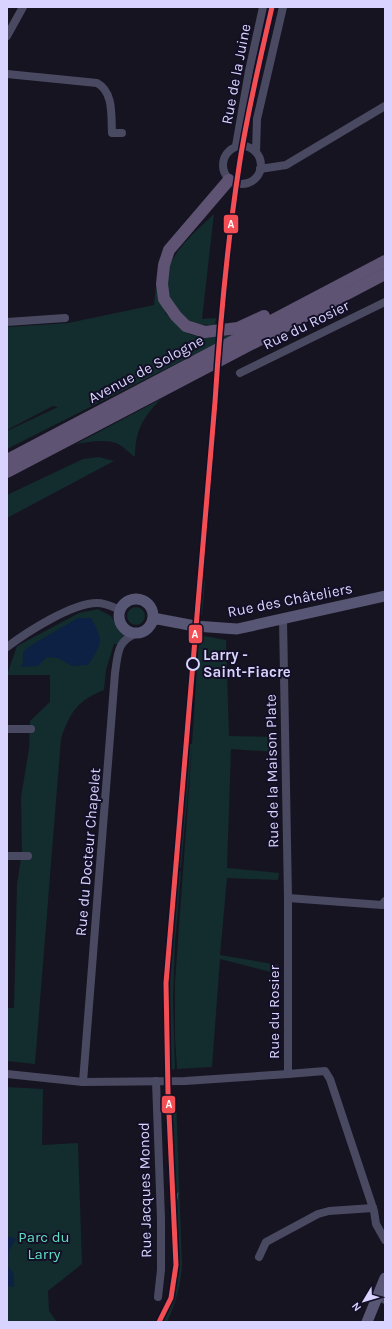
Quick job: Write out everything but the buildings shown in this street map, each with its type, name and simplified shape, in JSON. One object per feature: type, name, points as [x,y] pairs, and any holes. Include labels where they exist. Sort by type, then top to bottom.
[{"type":"main road","points":[[229,180],[169,250],[164,265],[162,284],[164,299],[176,316],[186,326],[205,332],[238,328],[385,260]]},
{"type":"main road","name":"Avenue de Sologne","points":[[7,460],[385,260]]},
{"type":"main road","name":"Avenue de Sologne","points":[[7,472],[385,274]]},
{"type":"main road","points":[[158,392],[385,283]]},
{"type":"street","points":[[7,36],[23,7]]},
{"type":"street","name":"Rue de la Juine","points":[[236,146],[249,71],[263,7]]},
{"type":"street","name":"Rue de la Juine","points":[[256,152],[257,119],[283,7]]},
{"type":"street","points":[[7,74],[97,83],[103,86],[108,94],[111,105],[112,133],[122,133]]},
{"type":"street","points":[[260,169],[286,165],[385,106]]},
{"type":"street","points":[[236,146],[248,147],[256,152],[261,163],[258,175],[248,183],[236,183],[229,180],[223,171],[223,159],[226,153],[236,146]]},
{"type":"street","name":"Rue du Rosier","points":[[240,373],[385,302]]},
{"type":"street","points":[[7,322],[65,318]]},
{"type":"street","name":"Rue des Châteliers","points":[[153,620],[158,619],[195,626],[237,629],[385,596]]},
{"type":"street","points":[[130,600],[143,600],[150,605],[153,620],[147,629],[132,632],[123,626],[119,616],[120,610],[126,602],[130,600]]},
{"type":"street","points":[[7,647],[21,636],[67,611],[90,603],[108,605],[120,610]]},
{"type":"street","name":"Rue de la Maison Plate","points":[[283,619],[288,898]]},
{"type":"street","name":"Rue du Docteur Chapelet","points":[[83,1082],[115,673],[120,648],[129,636],[137,632]]},
{"type":"street","points":[[7,651],[8,655]]},
{"type":"street","points":[[7,729],[31,729]]},
{"type":"street","points":[[7,856],[28,856]]},
{"type":"street","points":[[288,898],[382,905],[385,902]]},
{"type":"street","name":"Rue du Rosier","points":[[288,898],[288,1074],[324,1071],[330,1079],[373,1208],[376,1224],[385,1240]]},
{"type":"street","points":[[7,1074],[83,1082],[156,1081],[288,1074]]},
{"type":"street","name":"Rue Jacques Monod","points":[[156,1081],[161,1219],[161,1270],[158,1297]]},
{"type":"street","points":[[259,1257],[266,1242],[318,1214],[330,1211],[373,1208]]},
{"type":"street","points":[[376,1224],[385,1227]]},
{"type":"street","points":[[367,1322],[381,1298],[385,1278]]},
{"type":"green space","points":[[214,214],[202,319],[216,318],[215,325],[202,325],[188,320],[180,313],[169,293],[167,280],[169,267],[175,255],[194,233]]},
{"type":"green space","points":[[156,286],[166,314],[189,334],[205,338],[233,335],[7,449],[7,431],[58,407],[53,406],[7,430],[7,327],[68,323],[154,305]]},
{"type":"green space","points":[[161,399],[149,412],[141,425],[135,448],[135,457],[120,445],[115,443],[98,441],[76,444]]},
{"type":"green space","points":[[99,457],[114,461],[7,518],[7,495],[83,459]]},
{"type":"green space","points":[[197,580],[205,581],[202,615],[194,615]]},
{"type":"green space","points":[[136,607],[142,610],[145,616],[142,622],[136,625],[130,622],[127,616],[130,610]]},
{"type":"green space","points":[[98,609],[111,616],[118,628],[125,634],[118,644],[114,644],[106,670],[104,690],[87,698],[76,708],[71,715],[61,739],[35,1064],[7,1061],[7,1008],[14,1008],[17,884],[22,852],[21,797],[29,749],[30,721],[50,702],[50,675],[7,675],[17,646],[79,613]]},
{"type":"green space","points":[[199,635],[226,640],[229,736],[276,737],[277,752],[231,749],[227,868],[279,873],[278,880],[227,878],[220,955],[279,965],[279,974],[220,959],[212,1067],[177,1069],[175,1037],[175,982],[192,747],[181,868],[173,867],[184,743],[192,744]]},
{"type":"green space","points":[[173,871],[181,871],[175,943],[173,998],[175,1069],[166,1070],[166,971]]},
{"type":"green space","name":"Parc du Larry","points":[[7,1087],[43,1089],[42,1145],[78,1143],[82,1264],[48,1291],[49,1311],[57,1322],[7,1322]]},
{"type":"green space","points":[[168,1097],[176,1097],[182,1264],[178,1293],[167,1322],[156,1322],[168,1297],[173,1262]]},
{"type":"water","points":[[78,618],[91,618],[98,632],[100,642],[99,647],[88,665],[72,666],[58,658],[47,657],[38,666],[21,667],[23,662],[23,652],[30,646]]},
{"type":"water","points":[[7,1236],[16,1239],[9,1250],[8,1266],[14,1275],[14,1287],[7,1286]]},
{"type":"tram line","points":[[174,1213],[178,1193]]},
{"type":"transit line","name":"A","points":[[159,1322],[171,1298],[176,1265],[168,1092],[166,983],[222,313],[227,255],[242,147],[272,7]]},
{"type":"place","name":"Larry - Saint-Fiacre","points":[[193,664]]}]
